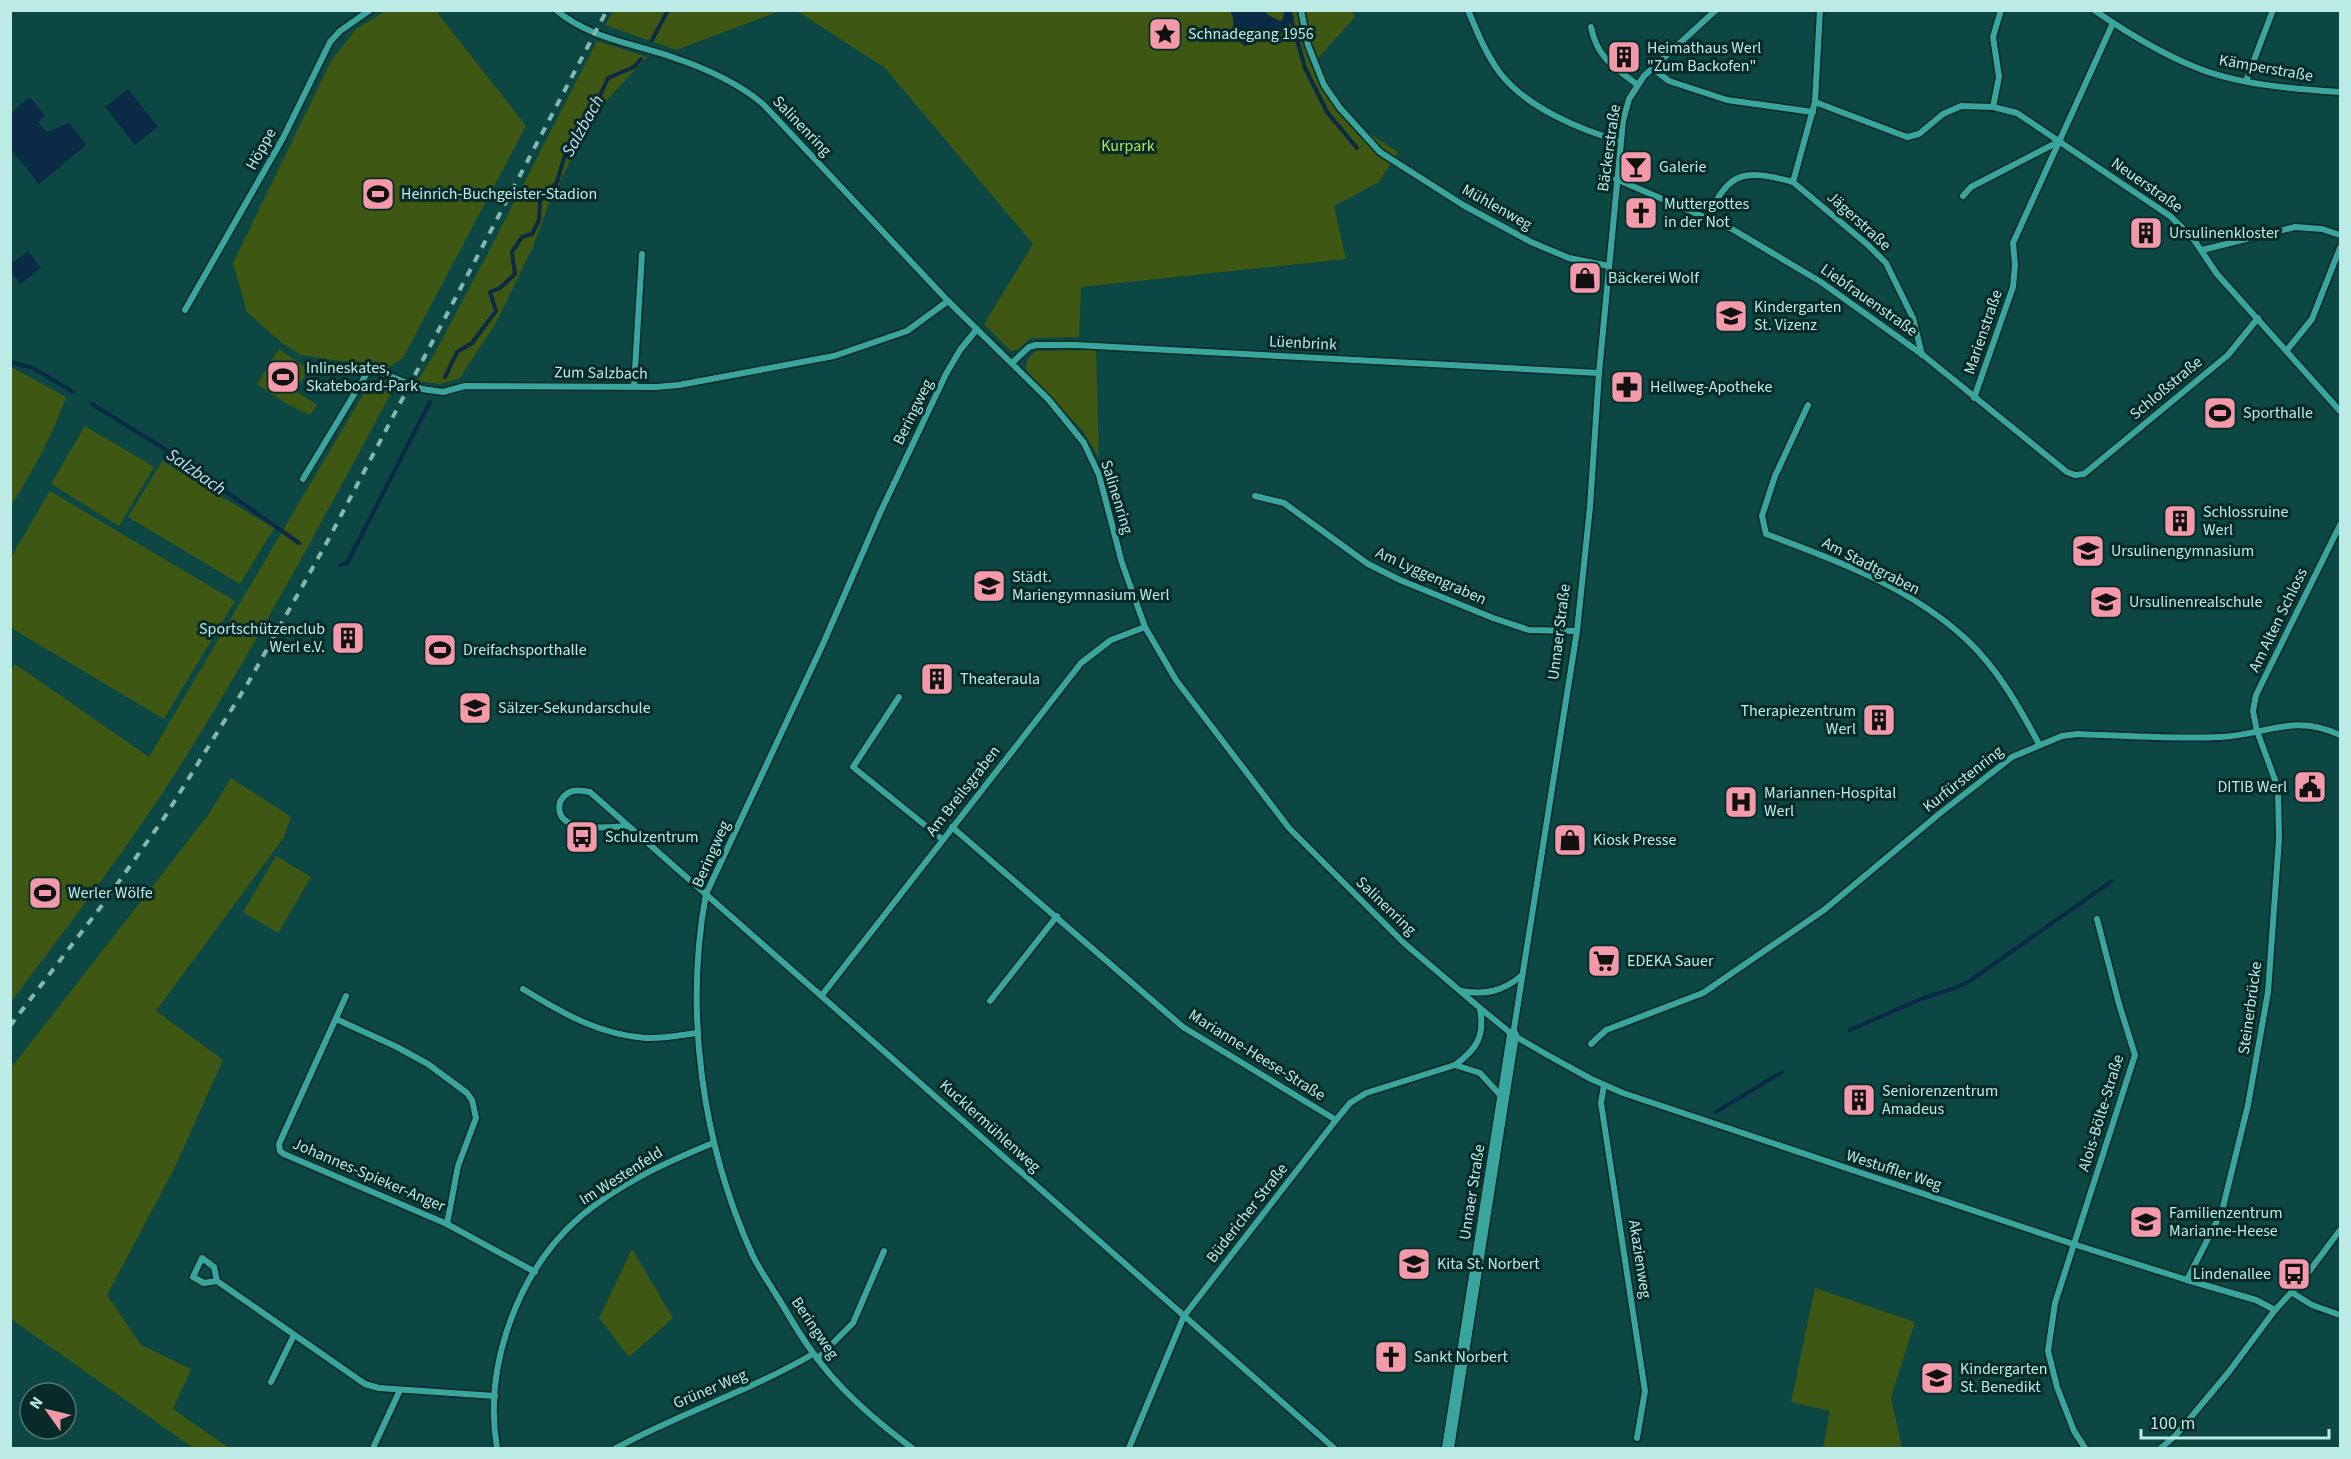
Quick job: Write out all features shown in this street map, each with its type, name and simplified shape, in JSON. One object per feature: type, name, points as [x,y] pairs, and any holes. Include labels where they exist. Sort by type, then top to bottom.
[{"type":"street","name":"Höppe","points":[[185,310],[283,138],[330,42],[340,31],[370,10]]},
{"type":"street","name":"Salinenring","points":[[556,10],[563,16],[602,35],[672,57],[746,90],[763,104],[948,300],[1050,400],[1084,443],[1099,475],[1122,563],[1145,627],[1176,680],[1289,828],[1404,943],[1513,1035]]},
{"type":"street","name":"Mühlenweg","points":[[1301,10],[1308,45],[1324,85],[1340,108],[1380,152],[1463,205],[1531,242],[1569,258],[1609,266]]},
{"type":"street","points":[[1468,10],[1488,54],[1501,74],[1515,88],[1540,107],[1563,119],[1593,134],[1620,141]]},
{"type":"street","name":"Bäckerstraße","points":[[1608,289],[1620,141],[1629,99],[1652,68],[1716,10]]},
{"type":"street","points":[[1707,218],[1717,197],[1726,186],[1740,177],[1757,174],[1793,182],[1815,102],[1820,10]]},
{"type":"street","points":[[1993,107],[1999,77],[1993,37],[2001,10]]},
{"type":"street","name":"Kämperstraße","points":[[2094,10],[2113,23],[2196,68],[2246,81],[2340,92]]},
{"type":"street","points":[[2246,81],[2273,10]]},
{"type":"street","points":[[1964,196],[1971,187],[2061,141],[2113,23]]},
{"type":"street","points":[[1591,27],[1599,52],[1612,66],[1638,85]]},
{"type":"street","points":[[1652,68],[1669,81],[1727,100],[1813,112]]},
{"type":"street","name":"Neuerstraße","points":[[1815,102],[1907,137],[1918,134],[1953,108],[1961,106],[1993,107],[2016,113],[2170,216],[2202,250],[2217,274],[2340,411]]},
{"type":"street","name":"Marienstraße","points":[[1974,398],[2013,287],[2015,265],[2013,243],[2061,141]]},
{"type":"street","name":"Liebfrauenstraße","points":[[1616,178],[1707,218],[1772,251],[1821,282],[1923,355],[2067,472],[2076,475],[2085,474]]},
{"type":"street","name":"Jägerstraße","points":[[1793,182],[1886,263],[1913,318],[1923,355]]},
{"type":"street","points":[[2202,250],[2295,227],[2322,229],[2340,235]]},
{"type":"street","points":[[2287,350],[2312,319],[2340,248]]},
{"type":"street","points":[[634,386],[642,254]]},
{"type":"street","name":"Unnaer Straße","points":[[1448,1449],[1576,631],[1589,514],[1599,373],[1608,289]]},
{"type":"street","name":"Zum Salzbach","points":[[303,478],[370,368],[422,389],[443,392],[465,386],[656,387],[680,385],[834,356],[907,331],[948,300]]},
{"type":"street","name":"Schloßstraße","points":[[2085,474],[2228,355],[2258,318]]},
{"type":"street","name":"Beringweg","points":[[912,1449],[849,1394],[815,1357],[753,1256],[731,1202],[713,1143],[697,1033],[699,931],[706,894],[823,644],[890,492],[950,367],[977,329]]},
{"type":"street","name":"Lüenbrink","points":[[1012,363],[1029,347],[1036,345],[1099,346],[1599,373]]},
{"type":"street","name":"Am Stadtgraben","points":[[1808,405],[1775,476],[1762,516],[1766,534],[1818,553],[1890,587],[1938,616],[1968,641],[1991,668],[2015,699],[2039,744]]},
{"type":"street","name":"Am Lyggengraben","points":[[1256,496],[1284,503],[1368,564],[1400,580],[1493,618],[1529,630],[1576,631]]},
{"type":"street","name":"Am Alten Schloss","points":[[2257,731],[2253,711],[2256,695],[2340,525]]},
{"type":"street","name":"Am Breilsgraben","points":[[822,995],[1081,663],[1111,640],[1145,627]]},
{"type":"street","points":[[899,697],[853,767],[942,839]]},
{"type":"street","name":"Kurfürstenring","points":[[1591,1044],[1606,1030],[1703,993],[1735,972],[1824,910],[2012,757],[2039,744],[2062,736],[2078,734],[2183,738],[2223,737],[2308,724],[2323,727],[2340,735]]},
{"type":"street","name":"Steinerbrücke","points":[[2187,1280],[2222,1211],[2248,1105],[2268,992],[2279,839],[2278,788],[2257,731]]},
{"type":"street","name":"Kucklermühlenweg","points":[[627,826],[579,827],[568,822],[562,815],[560,802],[567,793],[573,790],[590,792],[1334,1449]]},
{"type":"street","name":"Marianne-Heese-Straße","points":[[951,827],[1057,916],[1183,1027],[1335,1120]]},
{"type":"street","points":[[990,1001],[1057,916]]},
{"type":"street","name":"Alois-Bölte-Straße","points":[[2085,1449],[2074,1431],[2057,1387],[2048,1351],[2055,1303],[2135,1054],[2119,1004],[2097,919]]},
{"type":"street","points":[[1460,991],[1485,994],[1501,989],[1521,976]]},
{"type":"street","points":[[523,989],[566,1016],[606,1032],[648,1038],[697,1033]]},
{"type":"street","name":"Johannes-Spieker-Anger","points":[[346,996],[279,1144],[280,1151],[284,1155],[447,1224],[535,1272]]},
{"type":"street","name":"Büdericher Straße","points":[[1129,1449],[1184,1316],[1335,1120],[1350,1103],[1366,1093],[1455,1065],[1469,1053],[1481,1035],[1482,1022],[1479,1008]]},
{"type":"street","name":"Johannes-Spieker-Anger","points":[[336,1019],[428,1064],[467,1093],[472,1100],[476,1118],[458,1166],[447,1224]]},
{"type":"street","name":"Westuffler Weg","points":[[1513,1035],[1604,1085],[2073,1244],[2256,1300],[2275,1310]]},
{"type":"street","points":[[1455,1065],[1480,1073],[1503,1099]]},
{"type":"street","name":"Akazienweg","points":[[1604,1085],[1601,1103],[1646,1391],[1637,1438]]},
{"type":"street","name":"Im Westenfeld","points":[[497,1449],[494,1430],[495,1396],[504,1339],[516,1307],[535,1272],[559,1239],[581,1216],[660,1165],[713,1143]]},
{"type":"street","points":[[2161,1449],[2176,1435],[2228,1373],[2275,1310],[2340,1230]]},
{"type":"street","name":"Grüner Weg","points":[[616,1449],[663,1425],[815,1357],[853,1323],[884,1251]]},
{"type":"street","points":[[217,1281],[204,1283],[193,1277],[202,1258],[214,1267],[217,1281],[365,1384],[400,1390],[495,1396]]},
{"type":"street","points":[[2291,1292],[2312,1305],[2340,1315]]},
{"type":"street","points":[[271,1382],[294,1335]]},
{"type":"street","points":[[373,1449],[400,1390]]},
{"type":"green space","name":"Heinrich-Buchgeister-Stadion","points":[[385,11],[436,11],[526,126],[403,358],[387,368],[301,355],[282,343],[247,312],[233,263],[331,61],[356,29]]},
{"type":"green space","points":[[613,11],[780,11],[676,50],[605,25]]},
{"type":"green space","name":"Kurpark","points":[[797,11],[1352,11],[1355,17],[1318,58],[1334,95],[1359,127],[1398,152],[1379,182],[1334,206],[1346,259],[1081,287],[1079,337],[1031,338],[1019,349],[1011,351],[984,324],[1033,244],[885,68]]},
{"type":"green space","points":[[597,41],[647,57],[593,115],[548,206],[533,247],[496,323],[459,379],[439,384],[417,381],[432,358],[490,249]]},
{"type":"green space","name":"Inlineskates, Skateboard-Park","points":[[279,349],[309,370],[295,391],[317,405],[310,415],[287,404],[257,384]]},
{"type":"green space","points":[[1096,350],[1099,458],[1082,430],[1026,370],[1028,359],[1037,351]]},
{"type":"green space","points":[[11,367],[66,397],[42,453],[11,506]]},
{"type":"green space","points":[[383,379],[396,384],[291,576],[209,719],[140,826],[11,1002],[11,670],[15,664],[149,757],[371,381]]},
{"type":"green space","points":[[85,426],[154,467],[119,526],[51,484]]},
{"type":"green space","points":[[162,461],[274,528],[240,584],[128,517]]},
{"type":"green space","points":[[50,491],[235,601],[164,719],[11,628],[11,557]]},
{"type":"green space","points":[[231,778],[291,817],[284,837],[156,1011],[223,1060],[175,1167],[107,1295],[141,1345],[191,1369],[173,1409],[229,1448],[193,1448],[11,1319],[11,1068],[208,815]]},
{"type":"green space","points":[[276,856],[311,877],[278,933],[243,912]]},
{"type":"green space","points":[[632,1249],[673,1318],[629,1357],[599,1318]]},
{"type":"green space","points":[[1815,1288],[1915,1322],[1891,1397],[1902,1448],[1823,1448],[1830,1411],[1791,1402]]},
{"type":"water","points":[[1230,11],[1265,11],[1280,21],[1283,19],[1284,11],[1292,11],[1294,20],[1281,32],[1245,46],[1234,38],[1233,17]]},
{"type":"water","points":[[128,89],[158,127],[135,145],[105,107]]},
{"type":"water","points":[[30,97],[45,116],[38,122],[47,132],[69,123],[86,145],[39,184],[11,149],[11,113]]},
{"type":"water","points":[[28,251],[41,268],[20,284],[11,271],[11,264]]},
{"type":"waterway","name":"Salzbach","points":[[652,40],[668,10]]},
{"type":"waterway","points":[[1292,22],[1305,68],[1327,112],[1357,148]]},
{"type":"waterway","name":"Salzbach","points":[[445,377],[457,352],[472,343],[496,311],[490,292],[500,288],[515,274],[512,252],[522,237],[532,234],[539,220],[540,201],[557,182],[564,158],[585,128],[608,78],[634,67],[641,59]]},
{"type":"waterway","name":"Salzbach","points":[[10,362],[33,368],[73,392]]},
{"type":"waterway","name":"Salzbach","points":[[340,565],[347,563],[430,402]]},
{"type":"waterway","name":"Salzbach","points":[[92,404],[168,451],[299,543]]},
{"type":"waterway","points":[[1850,1030],[1971,980],[2112,881]]},
{"type":"waterway","points":[[1716,1112],[1782,1072]]},
{"type":"railway","points":[[10,1026],[103,904],[164,818],[248,683],[326,544],[607,10]]},
{"type":"place","name":"Schnadegang 1956","points":[[1165,34]]},
{"type":"place","name":"Heimathaus Werl \"Zum Backofen\"","points":[[1624,57]]},
{"type":"place","name":"Galerie","points":[[1636,167]]},
{"type":"place","name":"Heinrich-Buchgeister-Stadion","points":[[378,194]]},
{"type":"place","name":"Muttergottes in der Not","points":[[1641,213]]},
{"type":"place","name":"Ursulinenkloster","points":[[2146,233]]},
{"type":"place","name":"Bäckerei Wolf","points":[[1585,278]]},
{"type":"place","name":"Kindergarten St. Vizenz","points":[[1731,316]]},
{"type":"place","name":"Inlineskates, Skateboard-Park","points":[[283,377]]},
{"type":"place","name":"Hellweg-Apotheke","points":[[1627,387]]},
{"type":"place","name":"Sporthalle","points":[[2220,413]]},
{"type":"place","name":"Schlossruine Werl","points":[[2180,521]]},
{"type":"place","name":"Ursulinengymnasium","points":[[2088,551]]},
{"type":"place","name":"Städt. Mariengymnasium Werl","points":[[989,586]]},
{"type":"place","name":"Ursulinenrealschule","points":[[2106,602]]},
{"type":"place","name":"Sportschützenclub Werl e.V.","points":[[348,638]]},
{"type":"place","name":"Dreifachsporthalle","points":[[440,650]]},
{"type":"place","name":"Theateraula","points":[[937,679]]},
{"type":"place","name":"Sälzer-Sekundarschule","points":[[475,708]]},
{"type":"place","name":"Therapiezentrum Werl","points":[[1879,720]]},
{"type":"place","name":"DITIB Werl","points":[[2310,787]]},
{"type":"place","name":"Mariannen-Hospital Werl","points":[[1741,802]]},
{"type":"place","name":"Schulzentrum","points":[[582,837]]},
{"type":"place","name":"Kiosk Presse","points":[[1570,840]]},
{"type":"place","name":"Werler Wölfe","points":[[45,893]]},
{"type":"place","name":"EDEKA Sauer","points":[[1604,961]]},
{"type":"place","name":"Seniorenzentrum Amadeus","points":[[1859,1100]]},
{"type":"place","name":"Familienzentrum Marianne-Heese","points":[[2146,1222]]},
{"type":"place","name":"Kita St. Norbert","points":[[1414,1264]]},
{"type":"place","name":"Lindenallee","points":[[2294,1274]]},
{"type":"place","name":"Sankt Norbert","points":[[1391,1357]]},
{"type":"place","name":"Kindergarten St. Benedikt","points":[[1937,1378]]}]
